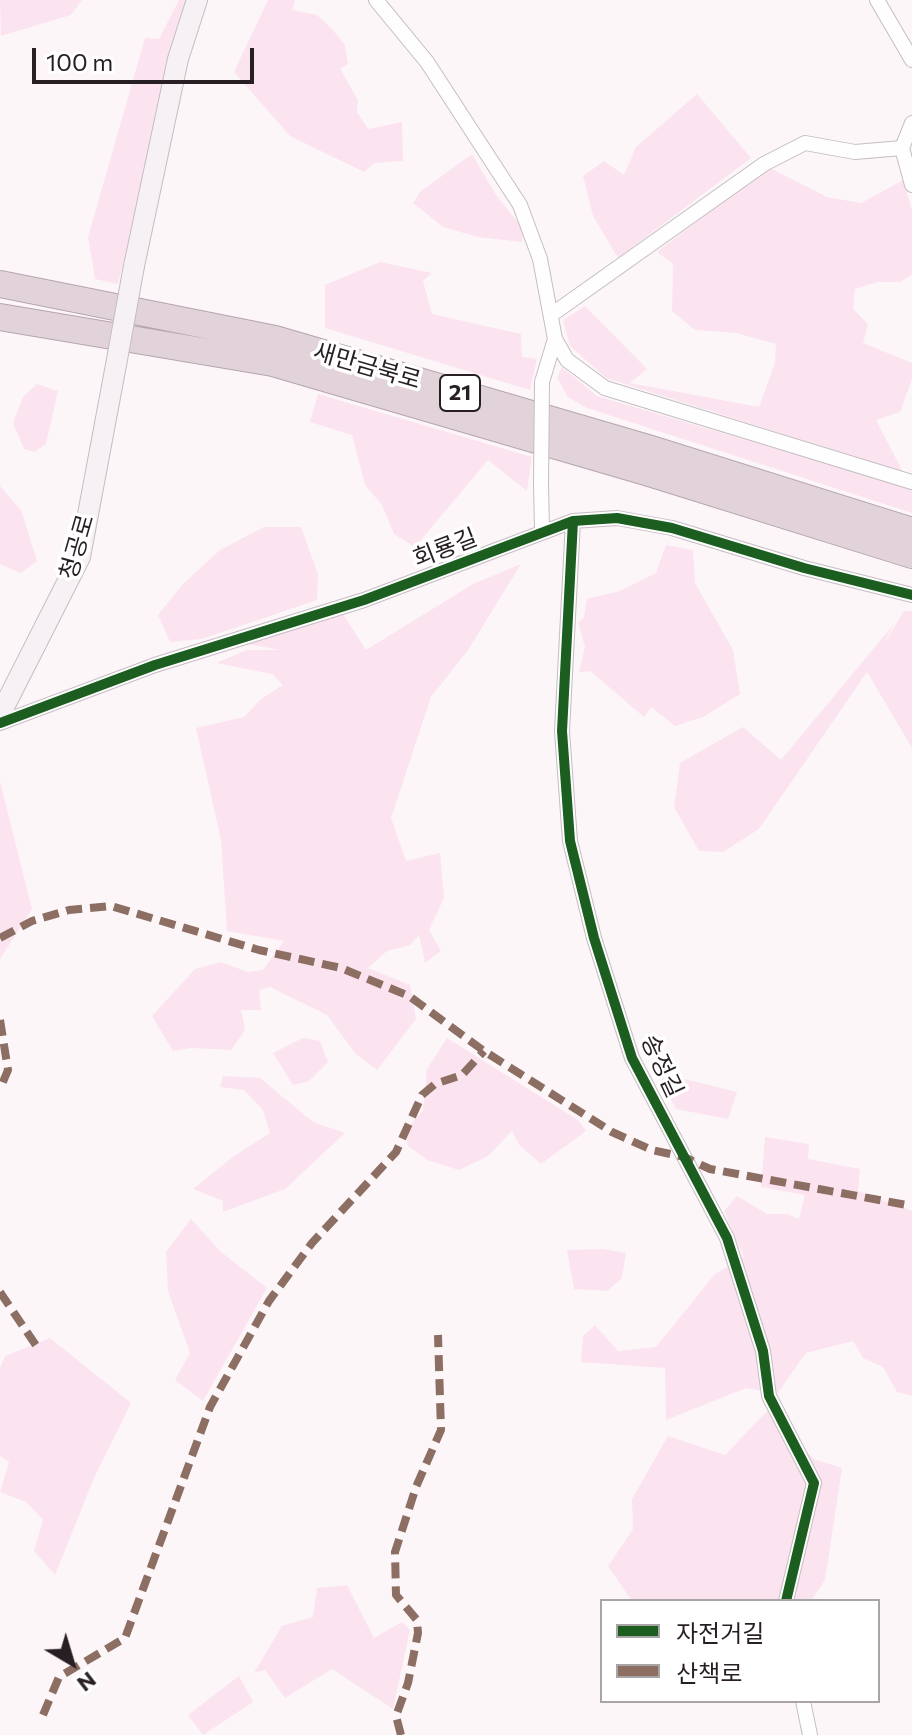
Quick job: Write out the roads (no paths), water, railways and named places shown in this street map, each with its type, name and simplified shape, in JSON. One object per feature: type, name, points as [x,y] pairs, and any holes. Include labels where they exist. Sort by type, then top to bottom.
[{"type":"highway","name":"새만금북로","points":[[0,284],[275,339],[651,449],[912,531]]},
{"type":"highway","name":"새만금북로","points":[[0,317],[273,363],[646,472],[912,555]]},
{"type":"street","name":"청공로","points":[[0,715],[80,557],[134,266],[178,59],[197,0]]},
{"type":"street","points":[[376,0],[427,62],[520,205],[540,259],[555,339],[567,360],[605,388],[912,482]]},
{"type":"street","points":[[877,0],[912,60]]},
{"type":"street","points":[[912,123],[902,148],[912,185]]},
{"type":"street","points":[[551,315],[764,164],[805,143],[855,152],[902,148]]},
{"type":"street","points":[[542,530],[542,382],[555,339]]},
{"type":"street","name":"회룡길","points":[[0,723],[155,665],[364,600],[542,530],[573,521],[617,518],[672,528],[804,568],[912,595]]},
{"type":"street","name":"송정길","points":[[573,521],[562,731],[570,841],[594,938],[632,1058],[727,1238],[763,1351],[769,1396],[814,1483],[786,1599]]},
{"type":"street","points":[[803,1703],[810,1735]]}]
